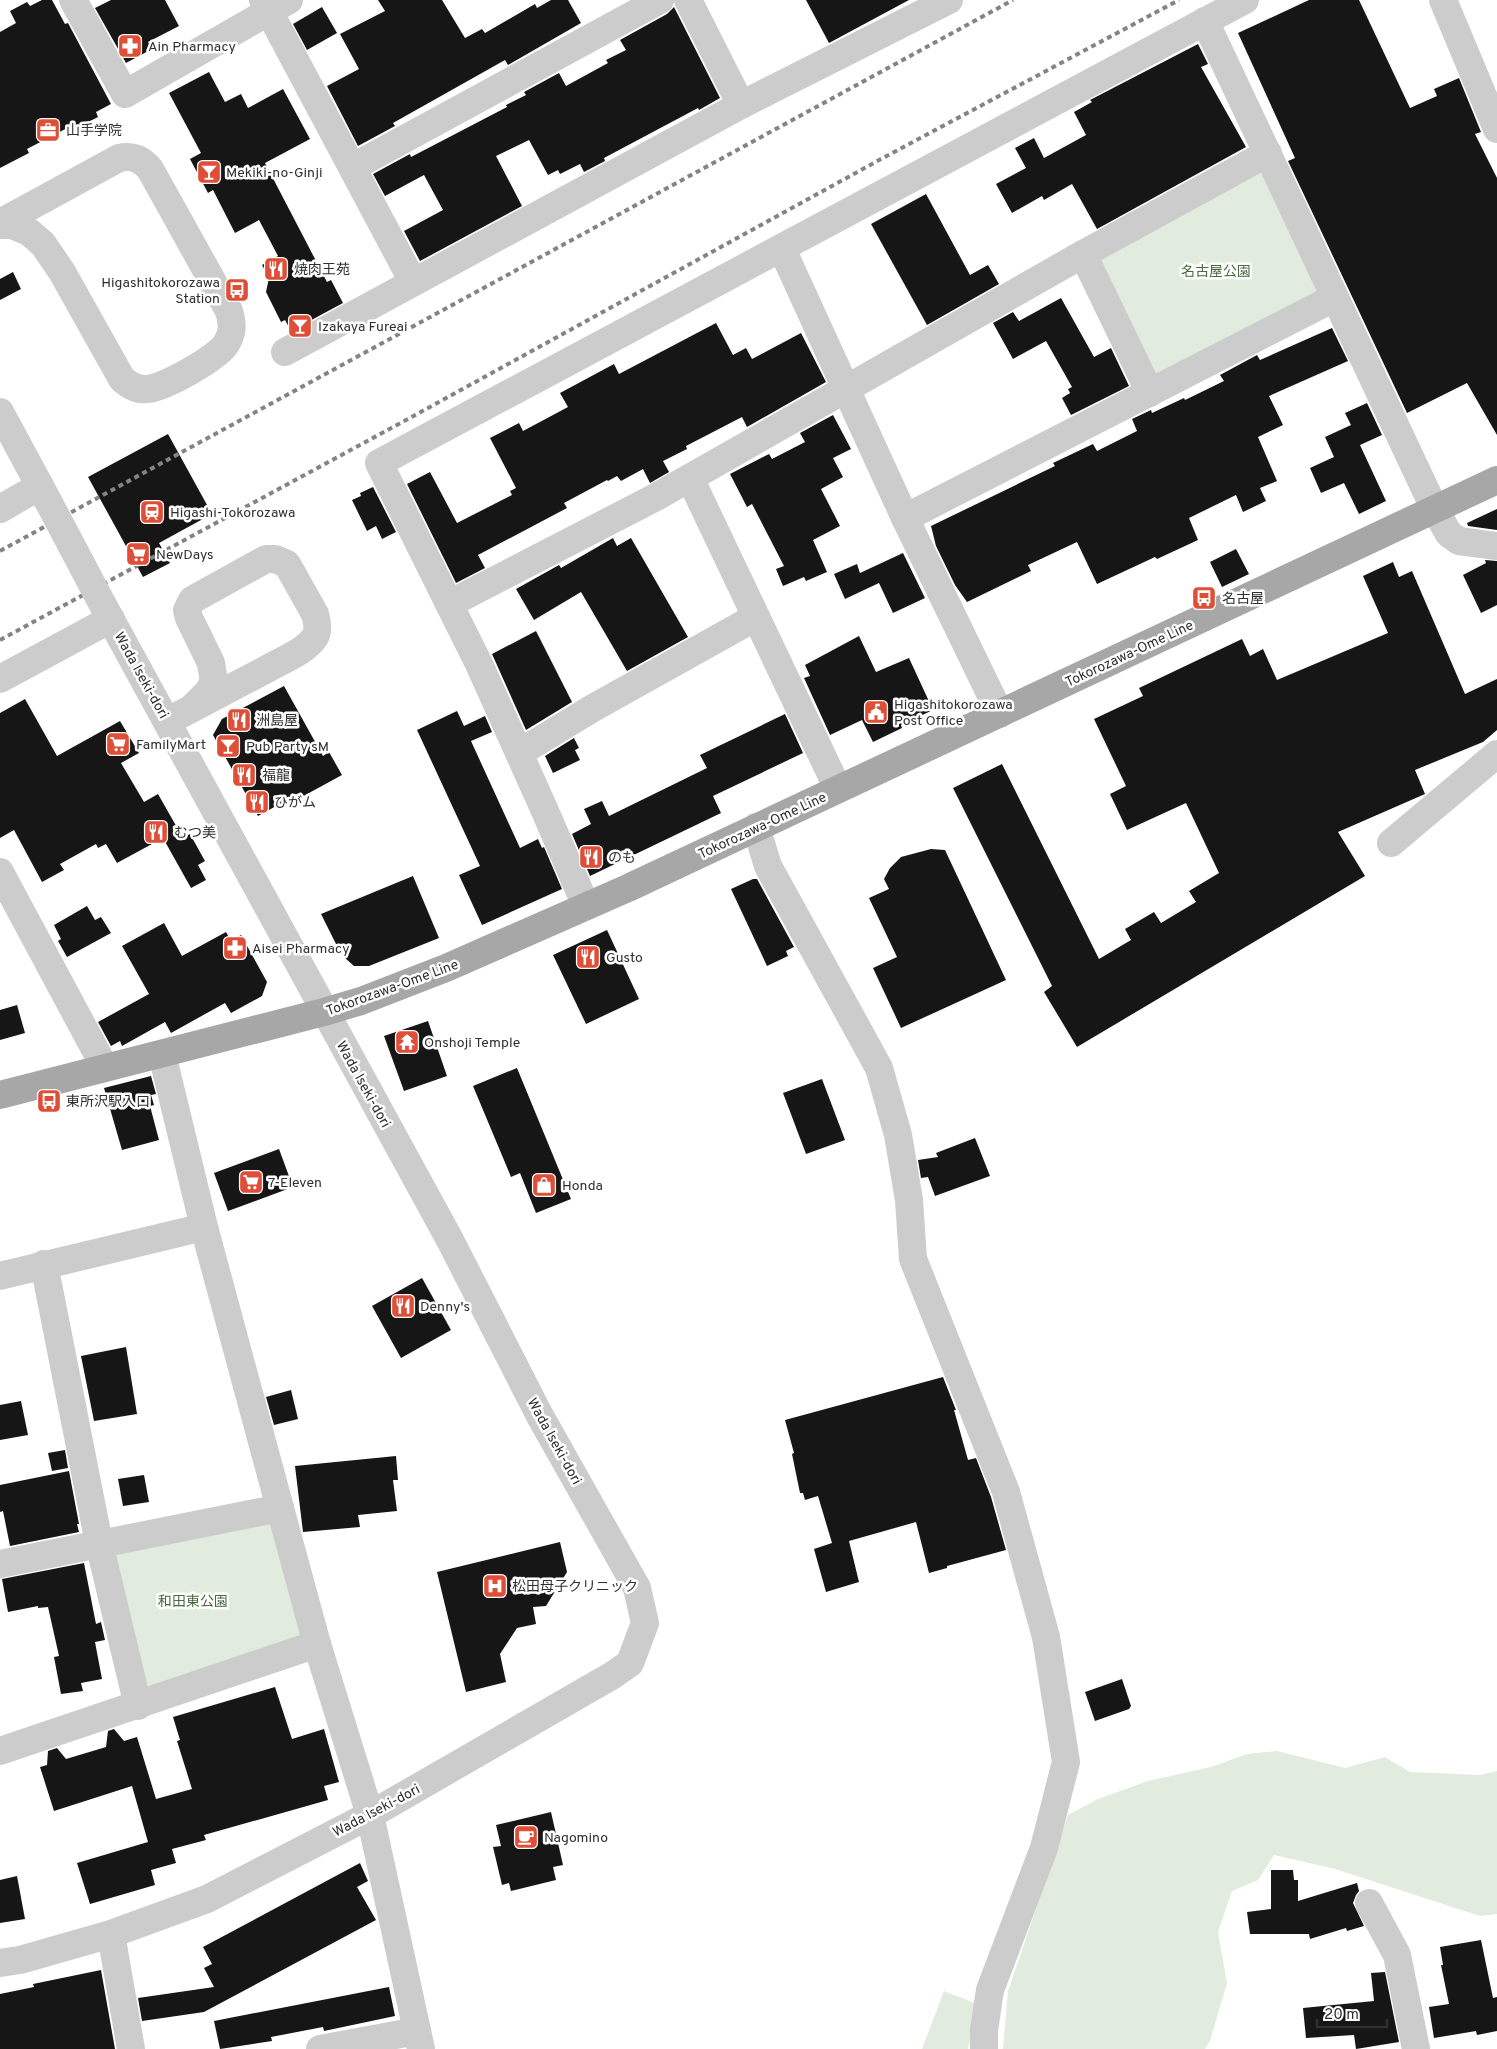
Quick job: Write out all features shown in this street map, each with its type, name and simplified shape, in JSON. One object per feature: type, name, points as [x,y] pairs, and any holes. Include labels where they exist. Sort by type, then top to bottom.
[{"type":"main road","name":"Tokorozawa-Ome Line","points":[[0,1095],[324,1012],[362,1001],[446,968],[628,888],[1497,480]]},
{"type":"street","points":[[74,0],[125,94],[274,4],[352,167],[413,282]]},
{"type":"street","points":[[352,167],[660,0]]},
{"type":"street","points":[[688,0],[741,105]]},
{"type":"street","points":[[285,352],[741,105],[949,0]]},
{"type":"street","points":[[586,906],[519,753],[449,604],[379,463],[1245,0]]},
{"type":"street","points":[[1443,0],[1497,129]]},
{"type":"street","points":[[1205,21],[1435,510],[1449,534],[1459,541],[1497,546]]},
{"type":"street","points":[[449,604],[493,583],[690,478],[1083,254],[1268,153]]},
{"type":"street","points":[[129,156],[142,160],[150,169],[230,311],[233,324],[232,332],[226,344],[217,355],[160,387],[145,390],[130,386],[122,379],[62,272],[43,244],[29,232],[12,225],[0,224],[119,158],[129,156]]},
{"type":"street","points":[[782,249],[905,518],[1000,714]]},
{"type":"street","points":[[1083,254],[1150,393]]},
{"type":"street","points":[[905,518],[1334,298]]},
{"type":"street","name":"Wada Iseki-dori","points":[[0,412],[108,613],[179,715],[324,1012],[450,1240],[540,1416],[637,1588],[645,1623],[630,1663],[613,1675],[370,1815],[207,1899],[111,1934],[20,1960],[0,1963]]},
{"type":"street","points":[[690,478],[838,789]]},
{"type":"street","points":[[0,509],[44,493]]},
{"type":"street","points":[[266,559],[275,559],[286,564],[315,614],[318,624],[316,636],[307,645],[293,654],[179,715],[208,692],[214,682],[211,663],[189,618],[187,610],[192,600],[266,559]]},
{"type":"street","points":[[0,679],[108,613]]},
{"type":"street","points":[[519,753],[593,708],[756,617]]},
{"type":"street","points":[[1391,843],[1497,754]]},
{"type":"street","points":[[756,827],[768,866],[879,1068],[898,1135],[908,1200],[913,1259],[1006,1492],[1046,1636],[1066,1762],[1044,1848],[990,1990],[984,2030],[984,2049]]},
{"type":"street","points":[[3,883],[105,1068]]},
{"type":"street","points":[[162,1054],[204,1227],[280,1508],[318,1644],[370,1815],[419,2040],[320,2049]]},
{"type":"street","points":[[0,1276],[204,1227]]},
{"type":"street","points":[[44,1264],[99,1543],[138,1706]]},
{"type":"street","points":[[0,1564],[280,1508]]},
{"type":"street","points":[[0,1750],[138,1706],[318,1644]]},
{"type":"street","points":[[1369,1903],[1397,1956],[1416,2049]]},
{"type":"street","points":[[111,1934],[131,2049]]},
{"type":"green space","name":"名古屋公園","points":[[1253,171],[1265,172],[1321,289],[1318,298],[1157,380],[1099,255]]},
{"type":"green space","name":"和田東公園","points":[[273,1514],[306,1638],[141,1691],[107,1546]]},
{"type":"green space","points":[[1277,1751],[1345,1768],[1385,1757],[1410,1772],[1480,1775],[1497,1771],[1497,1914],[1480,1916],[1335,1869],[1274,1855],[1258,1880],[1232,1891],[1218,1932],[1227,1983],[1210,2041],[1205,2049],[1003,2049],[1008,1991],[1068,1815],[1098,1799],[1148,1781],[1211,1767],[1247,1754]]},
{"type":"green space","points":[[944,1991],[975,2003],[974,2022],[968,2049],[922,2049]]},
{"type":"building","points":[[42,0],[52,0],[65,24],[68,23],[111,104],[96,112],[98,117],[77,128],[75,124],[27,149],[29,153],[0,168],[0,32],[16,23],[10,11],[27,2],[30,6]]},
{"type":"building","points":[[111,0],[165,0],[179,26],[148,42],[152,49],[126,63],[95,8]]},
{"type":"building","points":[[378,0],[442,0],[465,38],[482,29],[485,33],[535,4],[537,8],[551,0],[568,0],[581,23],[508,65],[505,60],[393,123],[395,126],[358,146],[327,86],[359,69],[340,34],[385,11]]},
{"type":"building","points":[[806,0],[909,0],[829,43]]},
{"type":"building","points":[[1309,0],[1359,0],[1410,108],[1437,96],[1434,89],[1459,78],[1481,132],[1475,134],[1497,178],[1497,435],[1467,383],[1407,413],[1288,161],[1295,158],[1238,33]]},
{"type":"building","points":[[322,7],[337,33],[307,50],[293,24]]},
{"type":"building","points":[[674,7],[720,98],[604,158],[605,161],[584,172],[580,164],[560,174],[558,170],[548,175],[529,140],[496,156],[522,206],[420,261],[404,231],[443,210],[424,175],[385,196],[373,174],[410,154],[411,157],[507,107],[506,105],[526,95],[524,92],[559,73],[566,86],[608,63],[606,60],[626,50],[620,40],[667,14]]},
{"type":"building","points":[[1198,44],[1208,64],[1201,67],[1246,147],[1097,229],[1072,184],[1044,200],[1042,196],[1012,213],[996,184],[1026,168],[1015,148],[1034,138],[1044,158],[1086,135],[1074,112],[1092,102],[1090,100]]},
{"type":"building","points":[[209,72],[225,102],[241,94],[248,108],[283,89],[310,139],[265,163],[327,282],[331,280],[343,303],[291,331],[285,320],[281,322],[266,292],[269,278],[262,265],[278,256],[259,220],[235,233],[213,190],[208,193],[190,159],[201,153],[169,93]]},
{"type":"building","points":[[926,194],[970,275],[988,265],[999,284],[927,325],[871,224]]},
{"type":"building","points":[[13,272],[21,289],[0,300],[0,279]]},
{"type":"building","points":[[1061,298],[1094,357],[1111,348],[1129,386],[1071,415],[1062,398],[1070,393],[1068,389],[1072,387],[1046,341],[1013,359],[993,323],[1013,312],[1019,321]]},
{"type":"building","points":[[716,323],[733,355],[746,348],[752,359],[801,333],[826,382],[747,427],[742,417],[686,446],[687,449],[663,461],[669,472],[650,483],[643,469],[621,481],[617,476],[607,480],[564,503],[567,508],[478,555],[485,568],[456,583],[407,484],[430,472],[457,523],[512,495],[510,491],[516,488],[490,438],[519,423],[523,431],[568,407],[560,393],[614,364],[619,374]]},
{"type":"building","points":[[1332,328],[1348,361],[1269,396],[1283,425],[1258,437],[1277,481],[1260,488],[1266,501],[1243,512],[1236,495],[1189,518],[1198,540],[1157,559],[1155,557],[1097,584],[1077,542],[1028,565],[1031,571],[967,602],[955,585],[936,546],[931,526],[1055,466],[1053,463],[1093,444],[1097,451],[1137,431],[1132,419],[1151,410],[1152,413],[1184,398],[1185,400],[1224,381],[1220,375],[1257,355],[1260,360]]},
{"type":"building","points":[[1367,403],[1382,435],[1360,445],[1386,501],[1359,514],[1344,483],[1321,493],[1310,468],[1334,457],[1325,437],[1351,425],[1345,413]]},
{"type":"building","points":[[833,415],[851,449],[833,458],[843,477],[821,489],[840,526],[813,540],[827,572],[806,581],[804,577],[783,586],[776,569],[784,566],[752,504],[747,507],[730,474],[769,454],[772,459],[805,442],[800,433]]},
{"type":"building","points":[[168,434],[212,514],[159,543],[170,563],[143,577],[88,477]]},
{"type":"building","points":[[373,487],[396,532],[382,539],[376,526],[367,531],[352,500],[361,496],[360,493]]},
{"type":"building","points":[[1497,509],[1497,530],[1468,526],[1467,523]]},
{"type":"building","points":[[613,538],[617,546],[631,538],[688,637],[627,671],[581,592],[534,620],[516,589],[559,565],[561,568]]},
{"type":"building","points":[[1236,549],[1249,574],[1222,587],[1210,562]]},
{"type":"building","points":[[903,553],[925,598],[893,613],[879,583],[845,599],[834,574],[857,564],[860,573]]},
{"type":"building","points":[[1485,560],[1497,561],[1497,605],[1481,613],[1463,575],[1486,563]]},
{"type":"building","points":[[1393,562],[1399,577],[1412,571],[1465,694],[1497,679],[1497,730],[1483,742],[1415,770],[1425,794],[1338,832],[1365,876],[1077,1047],[1044,992],[1052,986],[953,788],[1002,764],[1099,959],[1131,940],[1125,929],[1154,912],[1161,923],[1196,902],[1189,891],[1219,873],[1186,803],[1127,830],[1110,794],[1126,786],[1094,719],[1143,696],[1139,688],[1242,639],[1250,656],[1263,649],[1277,680],[1388,633],[1363,576]]},
{"type":"building","points":[[536,631],[572,702],[526,730],[492,654]]},
{"type":"building","points":[[859,636],[876,672],[909,658],[933,710],[901,725],[902,728],[873,742],[862,720],[830,735],[804,678],[810,676],[805,665]]},
{"type":"building","points":[[284,686],[323,756],[329,752],[342,775],[298,799],[296,795],[258,816],[213,735],[222,719]]},
{"type":"building","points":[[25,699],[57,756],[120,721],[139,753],[121,763],[144,802],[158,794],[183,838],[190,834],[205,861],[198,865],[206,880],[191,888],[163,838],[117,863],[106,844],[98,848],[96,844],[60,864],[64,870],[42,882],[14,830],[0,838],[0,713]]},
{"type":"building","points":[[457,711],[464,726],[485,716],[492,732],[471,741],[520,848],[538,839],[542,848],[544,847],[562,889],[482,925],[459,875],[480,866],[417,730]]},
{"type":"building","points":[[785,714],[803,753],[713,796],[721,813],[590,876],[572,834],[591,824],[584,809],[602,801],[609,816],[707,768],[700,755]]},
{"type":"building","points":[[574,738],[579,748],[575,750],[580,760],[553,773],[545,756]]},
{"type":"building","points":[[931,849],[945,850],[1006,980],[901,1028],[873,968],[897,957],[869,898],[889,889],[884,879],[890,868],[901,857]]},
{"type":"building","points":[[413,876],[439,938],[369,966],[354,966],[338,948],[321,914]]},
{"type":"building","points":[[757,879],[794,947],[786,951],[788,956],[767,966],[731,889]]},
{"type":"building","points":[[87,906],[95,920],[101,917],[111,933],[67,957],[58,941],[61,939],[54,925]]},
{"type":"building","points":[[164,923],[182,956],[226,932],[231,941],[241,935],[267,982],[262,996],[231,1013],[225,1003],[171,1033],[165,1022],[122,1046],[120,1041],[111,1046],[98,1022],[149,994],[122,946]]},
{"type":"building","points":[[607,930],[639,999],[586,1024],[553,955]]},
{"type":"building","points":[[17,1005],[25,1033],[0,1040],[0,1010]]},
{"type":"building","points":[[428,1021],[447,1076],[404,1091],[384,1036]]},
{"type":"building","points":[[517,1068],[571,1199],[536,1213],[520,1173],[511,1177],[473,1086]]},
{"type":"building","points":[[151,1076],[156,1094],[151,1095],[154,1105],[150,1106],[159,1140],[122,1150],[104,1088]]},
{"type":"building","points":[[822,1079],[845,1140],[806,1154],[783,1093]]},
{"type":"building","points":[[975,1138],[990,1176],[935,1196],[928,1177],[921,1178],[918,1160],[938,1157],[936,1153]]},
{"type":"building","points":[[279,1149],[293,1187],[228,1211],[214,1173]]},
{"type":"building","points":[[422,1278],[451,1330],[401,1358],[372,1306]]},
{"type":"building","points":[[126,1347],[137,1414],[94,1421],[81,1356]]},
{"type":"building","points":[[943,1377],[956,1410],[954,1410],[968,1460],[976,1458],[991,1497],[1006,1550],[947,1566],[947,1568],[929,1573],[916,1522],[849,1541],[859,1582],[826,1592],[814,1549],[832,1543],[818,1496],[805,1500],[803,1493],[800,1493],[792,1454],[794,1453],[785,1420]]},
{"type":"building","points":[[291,1390],[298,1419],[274,1425],[266,1397]]},
{"type":"building","points":[[21,1401],[28,1435],[0,1440],[0,1405]]},
{"type":"building","points":[[65,1450],[68,1468],[52,1471],[48,1453]]},
{"type":"building","points":[[396,1456],[398,1480],[393,1480],[397,1511],[358,1515],[360,1527],[303,1532],[295,1466]]},
{"type":"building","points":[[69,1471],[79,1532],[10,1546],[3,1511],[0,1512],[0,1485]]},
{"type":"building","points":[[144,1475],[149,1502],[123,1506],[118,1479]]},
{"type":"building","points":[[560,1542],[567,1572],[546,1606],[533,1607],[536,1624],[517,1628],[500,1654],[506,1682],[466,1692],[437,1572]]},
{"type":"building","points":[[84,1563],[96,1624],[101,1622],[105,1640],[95,1642],[102,1679],[81,1683],[83,1691],[61,1694],[54,1657],[59,1656],[48,1607],[38,1608],[38,1606],[8,1612],[2,1579]]},
{"type":"building","points":[[1122,1679],[1131,1706],[1129,1709],[1095,1721],[1085,1692]]},
{"type":"building","points":[[275,1687],[292,1739],[324,1729],[339,1782],[324,1786],[328,1800],[204,1835],[206,1840],[172,1849],[176,1863],[151,1870],[155,1885],[90,1904],[77,1863],[148,1842],[132,1786],[54,1811],[40,1767],[47,1765],[48,1751],[57,1748],[66,1759],[106,1747],[108,1731],[114,1729],[124,1741],[137,1737],[156,1799],[192,1789],[177,1741],[180,1740],[173,1717]]},
{"type":"building","points":[[551,1812],[563,1865],[553,1867],[556,1880],[511,1891],[509,1883],[502,1885],[493,1847],[501,1846],[496,1825]]},
{"type":"building","points":[[360,1863],[368,1881],[357,1887],[376,1920],[204,2012],[142,2021],[138,1998],[214,1987],[204,1968],[212,1964],[203,1947]]},
{"type":"building","points":[[1271,1870],[1293,1870],[1294,1880],[1298,1880],[1298,1901],[1357,1883],[1359,1891],[1353,1903],[1364,1926],[1347,1931],[1346,1928],[1310,1939],[1309,1934],[1250,1934],[1247,1912],[1271,1909]]},
{"type":"building","points":[[17,1876],[25,1919],[0,1923],[0,1880]]},
{"type":"building","points":[[1481,1940],[1493,1998],[1497,1997],[1497,2031],[1477,2035],[1476,2031],[1434,2038],[1429,2007],[1449,2004],[1441,1965],[1443,1965],[1440,1947]]},
{"type":"building","points":[[101,1970],[115,2049],[0,2049],[0,1994],[34,1987],[33,1984]]},
{"type":"building","points":[[1385,1972],[1399,2042],[1356,2049],[1354,2035],[1306,2038],[1303,2008],[1374,2001],[1371,1973]]},
{"type":"building","points":[[389,1987],[395,2016],[324,2031],[323,2027],[271,2037],[272,2041],[220,2049],[214,2021]]},
{"type":"railway","points":[[0,551],[1013,0]]},
{"type":"railway","points":[[0,640],[419,413],[881,159],[1179,0]]},
{"type":"place","name":"Ain Pharmacy","points":[[130,46]]},
{"type":"place","name":"山手学院","points":[[48,130]]},
{"type":"place","name":"Mekiki-no-Ginji","points":[[209,172]]},
{"type":"place","name":"焼肉王苑","points":[[276,269]]},
{"type":"place","name":"Higashitokorozawa Station","points":[[237,290]]},
{"type":"place","name":"Izakaya Fureai","points":[[300,326]]},
{"type":"place","name":"Higashi-Tokorozawa","points":[[152,512]]},
{"type":"place","name":"NewDays","points":[[138,554]]},
{"type":"place","name":"名古屋","points":[[1204,598]]},
{"type":"place","name":"Higashitokorozawa Post Office","points":[[876,712]]},
{"type":"place","name":"洲島屋","points":[[239,720]]},
{"type":"place","name":"FamilyMart","points":[[118,744]]},
{"type":"place","name":"Pub Party sM","points":[[228,746]]},
{"type":"place","name":"福龍","points":[[244,775]]},
{"type":"place","name":"ひがム","points":[[257,802]]},
{"type":"place","name":"むつ美","points":[[156,832]]},
{"type":"place","name":"のも","points":[[591,857]]},
{"type":"place","name":"Aisei Pharmacy","points":[[235,948]]},
{"type":"place","name":"Gusto","points":[[588,957]]},
{"type":"place","name":"Onshoji Temple","points":[[407,1042]]},
{"type":"place","name":"東所沢駅入口","points":[[49,1101]]},
{"type":"place","name":"7-Eleven","points":[[251,1182]]},
{"type":"place","name":"Honda","points":[[544,1185]]},
{"type":"place","name":"Denny's","points":[[403,1306]]},
{"type":"place","name":"松田母子クリニック","points":[[495,1586]]},
{"type":"place","name":"Nagomino","points":[[526,1837]]}]
